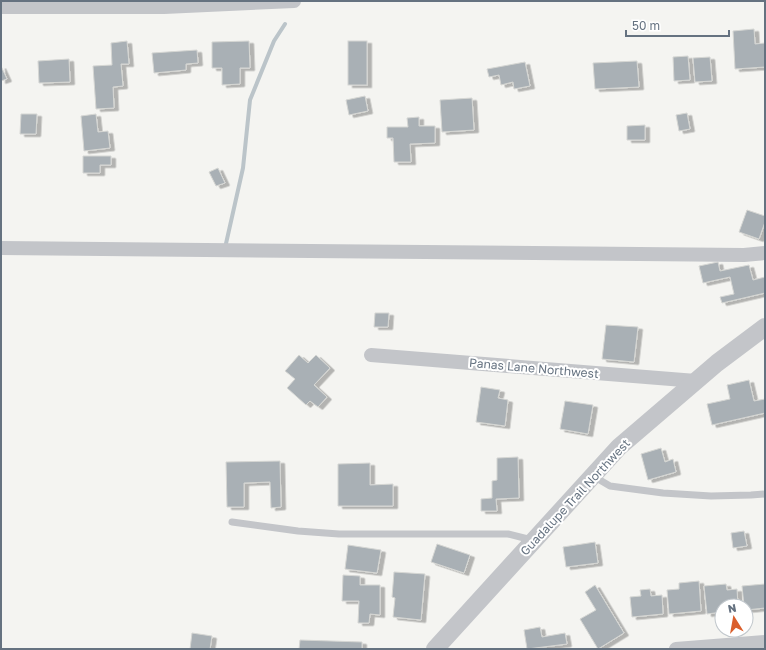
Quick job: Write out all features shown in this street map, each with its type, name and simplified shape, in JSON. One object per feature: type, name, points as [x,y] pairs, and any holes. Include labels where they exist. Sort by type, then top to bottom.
[{"type":"street","points":[[1,7],[164,7],[294,1]]},
{"type":"street","points":[[1,248],[736,255],[765,253]]},
{"type":"street","name":"Guadalupe Trail Northwest","points":[[435,649],[619,447],[717,363],[765,327]]},
{"type":"street","name":"Panas Lane Northwest","points":[[371,355],[696,381]]},
{"type":"street","points":[[676,649],[765,642]]},
{"type":"lane","points":[[592,476],[610,486],[663,494],[711,496],[765,494]]},
{"type":"lane","points":[[232,522],[298,531],[339,534],[508,534],[534,541]]},
{"type":"building","points":[[754,29],[755,44],[765,43],[765,67],[735,69],[733,31]]},
{"type":"building","points":[[127,41],[129,64],[121,64],[123,86],[113,87],[114,108],[96,109],[93,66],[112,65],[111,43]]},
{"type":"building","points":[[249,41],[250,68],[240,68],[240,84],[222,85],[222,68],[212,68],[212,42]]},
{"type":"building","points":[[348,41],[367,41],[367,85],[348,85]]},
{"type":"building","points":[[197,50],[198,63],[186,64],[186,70],[154,73],[152,53]]},
{"type":"building","points":[[688,56],[690,80],[674,81],[673,57]]},
{"type":"building","points":[[710,57],[712,81],[695,82],[693,58]]},
{"type":"building","points":[[69,59],[70,82],[39,83],[38,61]]},
{"type":"building","points":[[637,61],[639,87],[595,89],[593,63]]},
{"type":"building","points":[[525,62],[530,86],[514,89],[513,82],[501,85],[499,75],[489,77],[487,69]]},
{"type":"building","points":[[1,66],[7,79],[1,81]]},
{"type":"building","points":[[365,96],[368,111],[349,115],[346,100]]},
{"type":"building","points":[[472,98],[474,130],[442,132],[440,100]]},
{"type":"building","points":[[687,113],[690,129],[679,131],[676,115]]},
{"type":"building","points":[[21,114],[37,114],[36,134],[20,134]]},
{"type":"building","points":[[96,114],[98,132],[108,131],[110,148],[84,151],[81,116]]},
{"type":"building","points":[[419,117],[419,126],[435,126],[435,143],[410,144],[411,162],[394,162],[393,138],[387,138],[387,127],[408,127],[407,118]]},
{"type":"building","points":[[645,125],[645,140],[627,140],[627,126]]},
{"type":"building","points":[[83,156],[111,156],[111,165],[100,165],[100,173],[83,173]]},
{"type":"building","points":[[218,168],[225,183],[216,186],[209,172]]},
{"type":"building","points":[[747,210],[765,216],[765,222],[759,239],[739,232]]},
{"type":"building","points":[[718,262],[720,271],[749,265],[753,280],[765,277],[765,293],[722,303],[720,297],[734,294],[730,277],[703,283],[699,266]]},
{"type":"building","points":[[375,313],[389,313],[388,327],[374,327]]},
{"type":"building","points":[[606,325],[638,327],[634,362],[602,359]]},
{"type":"building","points":[[299,355],[308,363],[316,355],[330,368],[314,385],[327,397],[318,407],[310,401],[306,405],[287,388],[295,379],[285,371]]},
{"type":"building","points":[[749,380],[754,401],[765,399],[765,413],[712,425],[707,404],[730,399],[727,385]]},
{"type":"building","points":[[481,387],[500,390],[498,398],[508,400],[505,426],[476,422]]},
{"type":"building","points":[[565,401],[593,405],[588,434],[560,429]]},
{"type":"building","points":[[661,448],[665,462],[673,459],[676,472],[648,480],[641,454]]},
{"type":"building","points":[[518,457],[519,498],[496,499],[497,511],[481,511],[481,499],[492,498],[492,481],[497,480],[497,458]]},
{"type":"building","points":[[280,461],[281,507],[271,508],[270,482],[244,483],[244,507],[227,507],[226,462]]},
{"type":"building","points":[[370,463],[370,485],[393,484],[393,506],[338,506],[338,464]]},
{"type":"building","points":[[744,531],[747,546],[733,548],[731,533]]},
{"type":"building","points":[[595,542],[598,563],[566,567],[563,547]]},
{"type":"building","points":[[437,544],[470,555],[464,573],[431,562]]},
{"type":"building","points":[[348,545],[381,550],[377,573],[345,569]]},
{"type":"building","points":[[394,572],[425,574],[421,620],[393,617],[395,598],[392,597]]},
{"type":"building","points":[[343,575],[360,576],[360,585],[380,585],[380,615],[370,614],[369,623],[358,623],[359,601],[342,601]]},
{"type":"building","points":[[699,581],[701,611],[669,614],[667,590],[679,589],[679,583]]},
{"type":"building","points":[[726,584],[727,590],[737,589],[738,598],[714,598],[714,613],[707,614],[704,586]]},
{"type":"building","points":[[765,584],[765,608],[754,609],[754,598],[743,598],[742,586]]},
{"type":"building","points":[[595,585],[624,633],[598,649],[580,619],[596,610],[585,592]]},
{"type":"building","points":[[650,589],[651,596],[662,595],[663,614],[632,617],[630,597],[641,596],[640,590]]},
{"type":"building","points":[[540,627],[542,637],[565,633],[567,644],[527,649],[524,630]]},
{"type":"building","points":[[192,633],[212,636],[210,649],[190,649]]},
{"type":"building","points":[[300,640],[362,642],[362,649],[299,649]]},
{"type":"waterway","points":[[225,248],[243,168],[250,100],[274,41],[285,24]]}]
